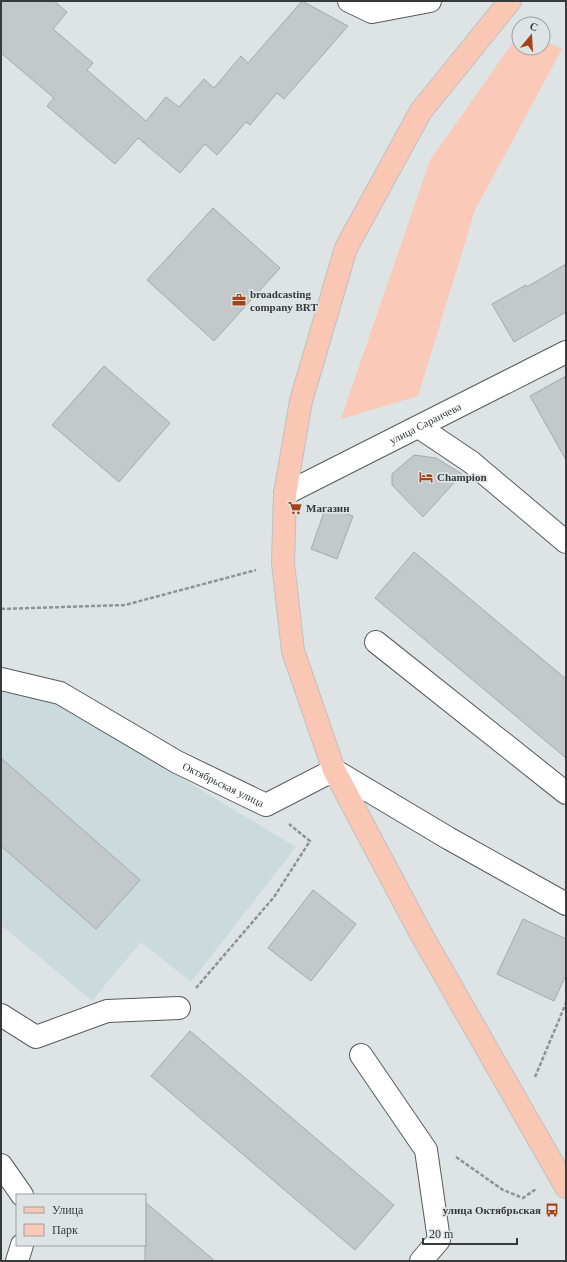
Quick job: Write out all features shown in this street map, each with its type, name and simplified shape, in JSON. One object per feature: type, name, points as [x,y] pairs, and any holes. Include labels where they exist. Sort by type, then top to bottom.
[{"type":"main road","points":[[510,1],[421,112],[346,248],[301,401],[285,494],[283,563],[293,651],[334,770],[420,932],[562,1181]]},
{"type":"street","points":[[349,1],[372,12],[430,1]]},
{"type":"street","name":"улица Саранчева","points":[[285,494],[566,352]]},
{"type":"street","points":[[419,427],[471,462],[566,542]]},
{"type":"street","points":[[376,642],[566,793]]},
{"type":"street","name":"Октябрьская улица","points":[[1,679],[60,693],[177,762],[266,805],[334,770]]},
{"type":"street","points":[[334,770],[448,838],[566,904]]},
{"type":"street","points":[[1,1015],[36,1037],[106,1011],[179,1008]]},
{"type":"street","points":[[361,1056],[426,1150],[439,1240],[421,1261]]},
{"type":"street","points":[[1,1165],[21,1194]]},
{"type":"street","points":[[17,1261],[22,1246]]},
{"type":"path","points":[[1,609],[125,605],[283,563]]},
{"type":"path","points":[[179,1008],[274,897],[310,841],[266,805]]},
{"type":"path","points":[[522,1109],[566,1003]]},
{"type":"path","points":[[426,1150],[456,1157],[503,1190],[523,1198],[562,1181]]},
{"type":"shaded area","points":[[1,690],[60,705],[296,847],[191,982],[141,942],[92,1001],[1,925]]},
{"type":"green space","points":[[551,44],[562,49],[475,210],[418,396],[341,419],[430,160],[511,45],[511,56],[551,56]]},
{"type":"building","points":[[1,1],[54,1],[67,12],[53,29],[93,63],[87,70],[146,121],[166,97],[179,107],[204,79],[214,88],[241,56],[248,63],[302,1],[348,26],[284,99],[277,93],[250,125],[246,122],[217,155],[205,144],[180,173],[138,138],[115,164],[47,106],[54,98],[1,53]]},
{"type":"building","points":[[213,208],[280,268],[214,341],[147,280]]},
{"type":"building","points":[[566,264],[566,312],[514,342],[492,304],[526,285],[527,287]]},
{"type":"building","points":[[104,366],[170,423],[119,482],[52,425]]},
{"type":"building","points":[[566,376],[566,460],[530,396]]},
{"type":"building","points":[[414,455],[436,458],[462,474],[423,517],[392,485],[392,474]]},
{"type":"building","points":[[326,507],[353,516],[337,559],[311,549]]},
{"type":"building","points":[[414,552],[566,679],[566,758],[375,598]]},
{"type":"building","points":[[1,758],[140,880],[96,929],[1,846]]},
{"type":"building","points":[[313,890],[356,924],[311,981],[268,948]]},
{"type":"building","points":[[523,919],[566,939],[566,975],[554,1001],[497,974]]},
{"type":"building","points":[[190,1031],[394,1205],[355,1250],[151,1076]]},
{"type":"building","points":[[146,1203],[215,1261],[145,1261]]},
{"type":"place","name":"broadcasting company BRT","points":[[239,300]]},
{"type":"place","name":"Champion","points":[[426,477]]},
{"type":"place","name":"Магазин","points":[[295,508]]},
{"type":"place","name":"улица Октябрьская","points":[[552,1210]]}]
